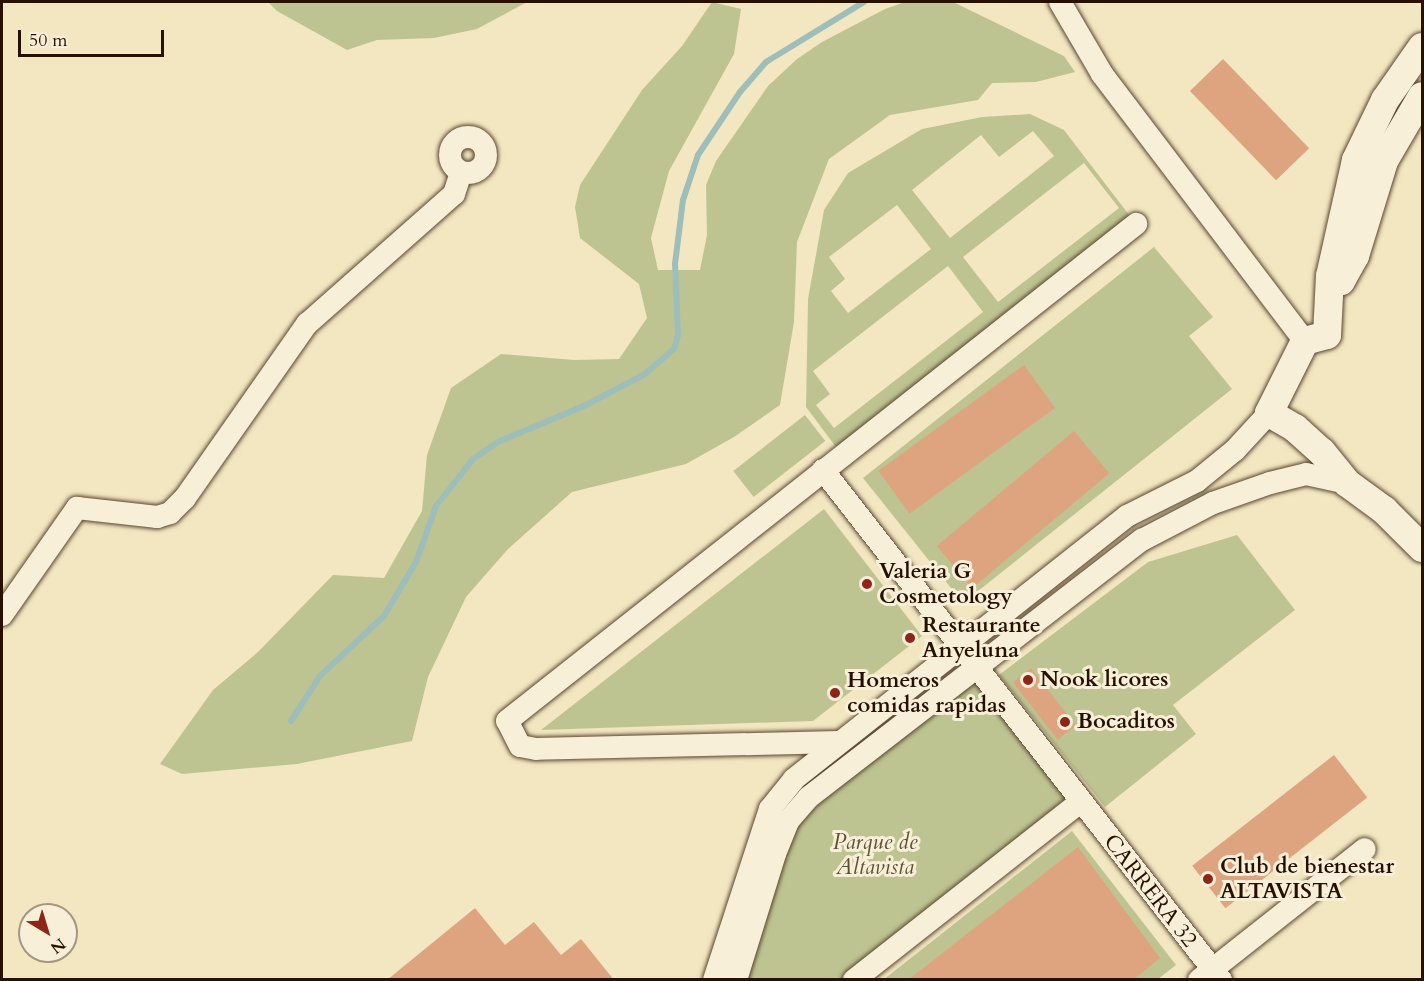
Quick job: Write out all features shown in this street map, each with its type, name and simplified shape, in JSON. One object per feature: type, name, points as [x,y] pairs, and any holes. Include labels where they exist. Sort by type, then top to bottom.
[{"type":"street","points":[[1060,2],[1107,82],[1305,341]]},
{"type":"street","points":[[714,980],[770,809],[794,779],[1127,516],[1197,481],[1235,450],[1269,413],[1305,341],[1327,335],[1331,283],[1356,160],[1385,100],[1422,47]]},
{"type":"street","points":[[1331,283],[1341,281],[1355,256],[1384,161],[1422,96]]},
{"type":"street","points":[[2,615],[77,508],[157,517],[170,513],[185,498],[307,324],[454,194],[461,173]]},
{"type":"street","points":[[839,742],[536,749],[520,746],[507,721],[1136,224]]},
{"type":"street","points":[[1269,413],[1295,428],[1323,452],[1347,483],[1384,510],[1422,548]]},
{"type":"street","name":"CARRERA 32","points":[[823,470],[1080,802],[1210,976]]},
{"type":"street","points":[[736,980],[789,820],[809,797],[1142,540],[1213,503],[1306,474],[1347,483]]},
{"type":"street","points":[[854,980],[1080,802]]},
{"type":"street","points":[[1210,976],[1365,849]]},
{"type":"green space","points":[[268,2],[527,2],[477,29],[434,38],[377,40],[347,50],[277,11]]},
{"type":"green space","points":[[712,2],[741,9],[734,54],[669,171],[651,238],[658,270],[700,270],[707,235],[706,185],[716,161],[768,86],[797,59],[822,42],[885,9],[905,2],[953,2],[1064,56],[1075,72],[1036,82],[992,83],[978,100],[890,115],[829,159],[797,242],[794,322],[780,405],[734,437],[686,464],[572,492],[508,549],[466,597],[428,677],[412,741],[297,764],[182,774],[160,764],[213,690],[258,652],[333,575],[384,578],[422,511],[427,455],[451,388],[501,354],[574,360],[619,359],[647,318],[639,284],[580,238],[575,207],[580,185],[642,90],[682,46]]},
{"type":"green space","points":[[1030,114],[1064,130],[1136,224],[842,455],[806,407],[808,299],[824,210],[848,173],[922,129],[982,117]],"holes":[[[1033,131],[1054,156],[950,238],[912,190],[981,135],[999,157]],[[1084,163],[1119,208],[998,302],[963,257]],[[897,205],[931,249],[848,313],[831,291],[845,279],[829,257]],[[948,266],[983,312],[834,428],[816,405],[830,394],[813,371]]]},
{"type":"green space","points":[[1154,247],[1213,317],[1189,336],[1232,389],[963,603],[863,478]]},
{"type":"green space","points":[[805,415],[825,441],[754,497],[733,471]]},
{"type":"green space","points":[[824,509],[922,636],[813,721],[541,730]]},
{"type":"green space","points":[[1237,535],[1295,610],[1173,705],[1196,734],[1105,807],[999,675],[1148,562]]},
{"type":"green space","name":"Parque de Altavista","points":[[975,668],[1080,802],[854,979],[736,980],[789,820]]},
{"type":"green space","points":[[1072,831],[1176,965],[1158,979],[883,980]]},
{"type":"building","points":[[1223,59],[1309,148],[1276,180],[1190,91]]},
{"type":"building","points":[[1024,365],[1055,408],[910,514],[878,471]]},
{"type":"building","points":[[1074,431],[1109,473],[972,588],[937,546]]},
{"type":"building","points":[[1031,668],[1076,726],[1058,740],[1013,682]]},
{"type":"building","points":[[1334,755],[1367,798],[1225,908],[1192,866]]},
{"type":"building","points":[[1078,847],[1160,958],[1133,980],[908,980]]},
{"type":"building","points":[[475,908],[505,945],[534,922],[561,955],[581,939],[614,980],[387,980]]},
{"type":"waterway","points":[[291,721],[320,676],[384,616],[416,562],[436,506],[473,459],[500,441],[586,405],[645,374],[674,349],[678,335],[675,264],[683,200],[698,155],[740,92],[766,62],[864,2]]},
{"type":"place","name":"Valeria G Cosmetology","points":[[867,584]]},
{"type":"place","name":"Restaurante Anyeluna","points":[[910,638]]},
{"type":"place","name":"Nook licores","points":[[1028,680]]},
{"type":"place","name":"Homeros comidas rapidas","points":[[835,693]]},
{"type":"place","name":"Bocaditos","points":[[1065,722]]},
{"type":"place","name":"Club de bienestar ALTAVISTA","points":[[1208,879]]}]
